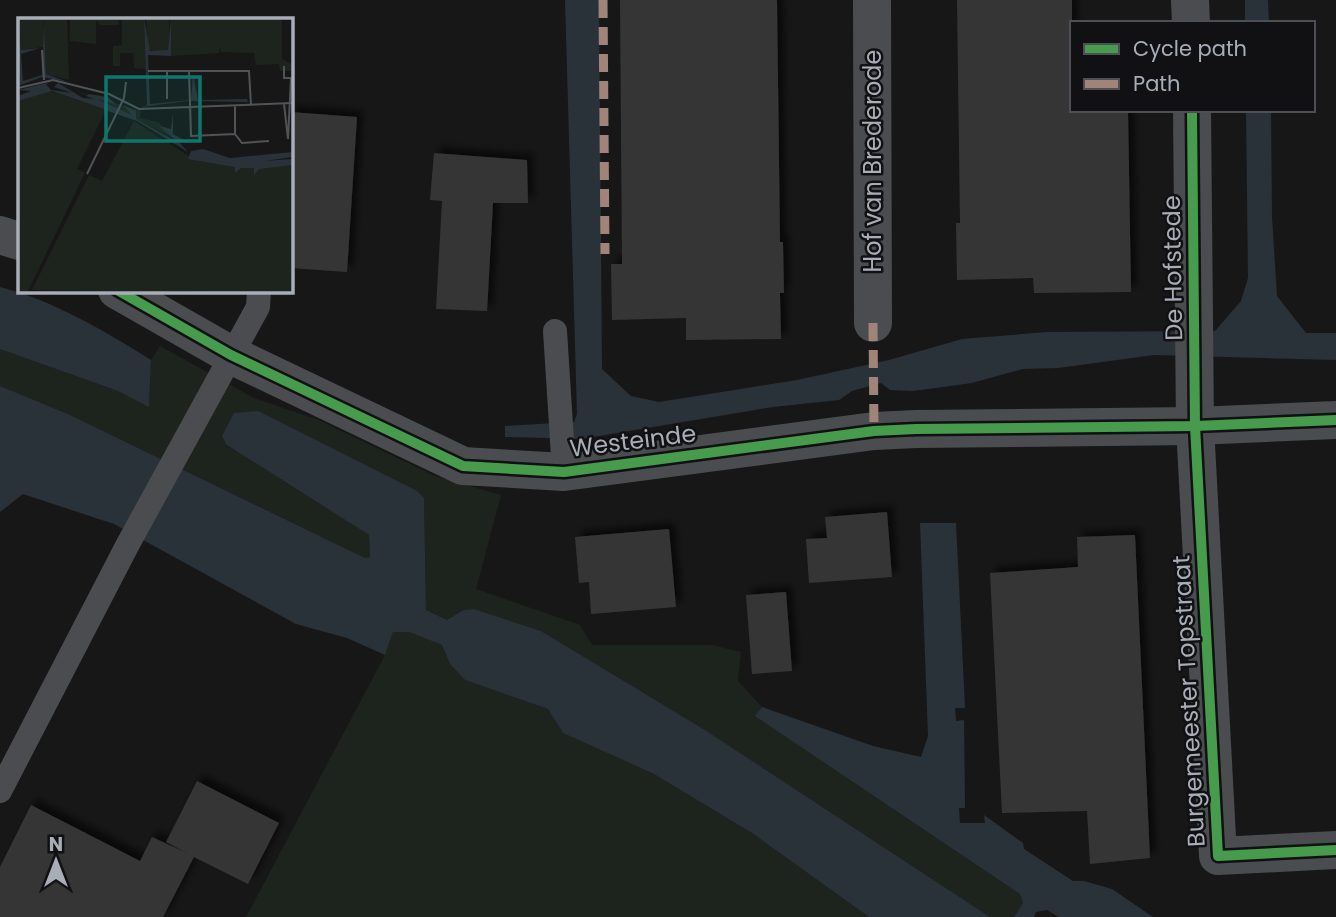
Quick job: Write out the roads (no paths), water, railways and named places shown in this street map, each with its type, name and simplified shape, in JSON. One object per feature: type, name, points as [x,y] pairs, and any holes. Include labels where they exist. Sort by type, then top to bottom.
[{"type":"street","name":"Hof van Brederode","points":[[873,0],[873,323]]},
{"type":"street","points":[[1190,0],[1191,21]]},
{"type":"street","name":"De Hofstede","points":[[1192,112],[1195,426]]},
{"type":"street","points":[[0,235],[18,241]]},
{"type":"street","name":"Westeinde","points":[[121,292],[231,355],[463,467],[561,444],[874,431],[1195,426],[1336,420]]},
{"type":"street","name":"Burgemeester Topstraat","points":[[1195,426],[1217,856],[1336,850]]},
{"type":"lane","points":[[0,791],[128,544],[258,307],[259,292]]},
{"type":"lane","points":[[555,331],[561,444]]}]
